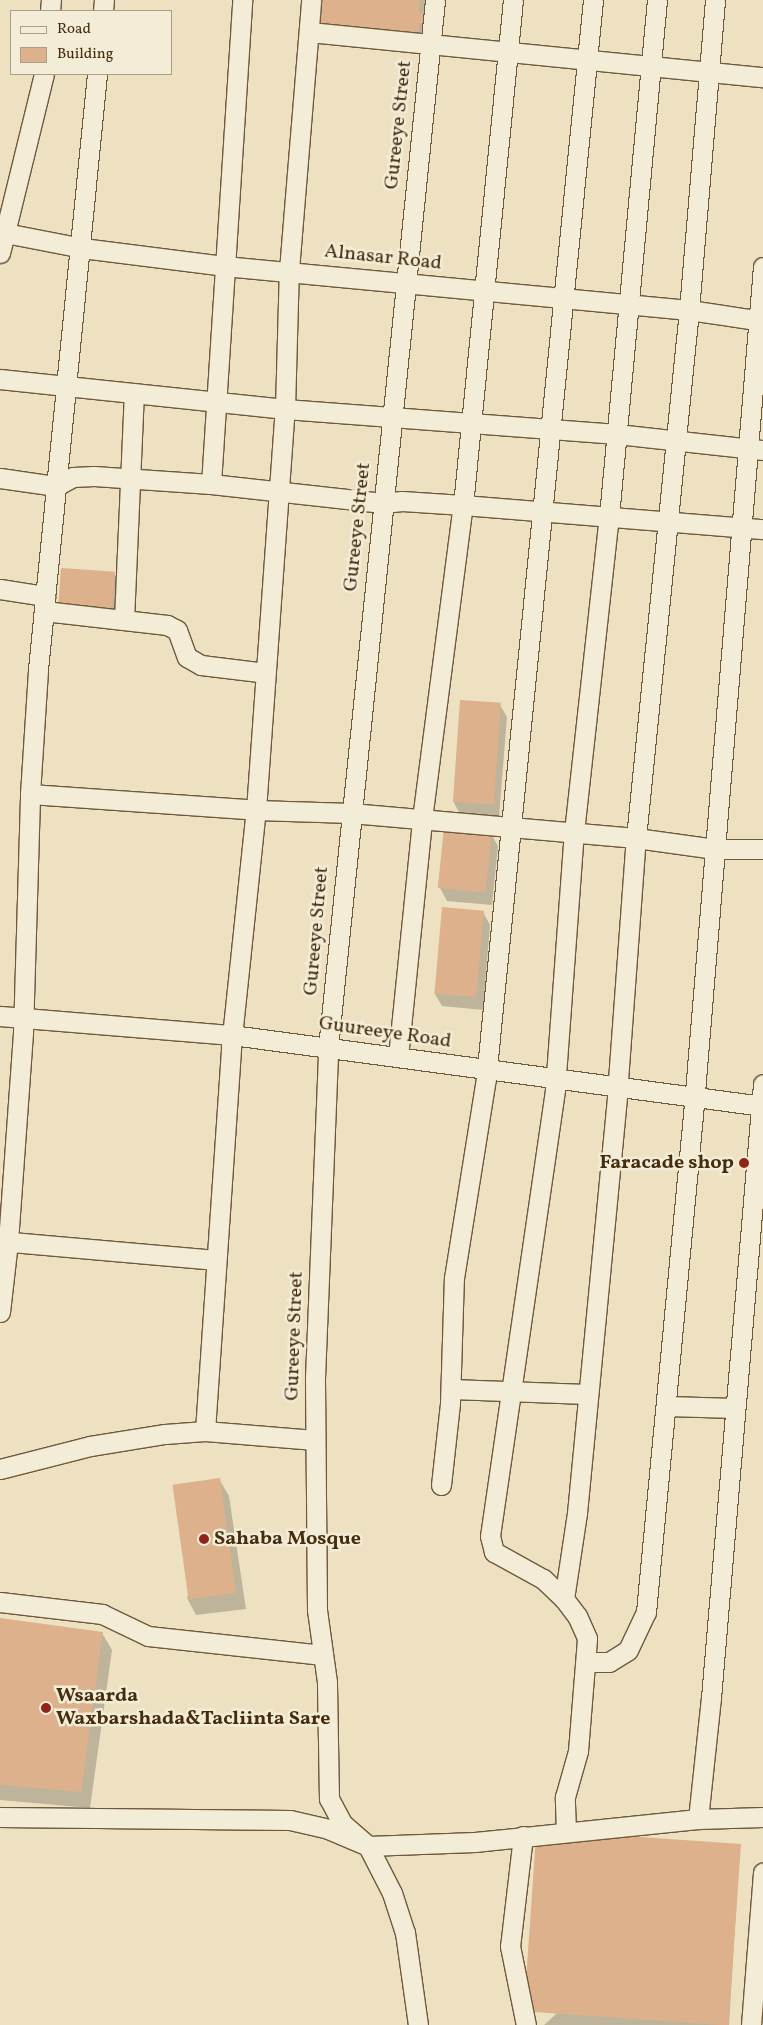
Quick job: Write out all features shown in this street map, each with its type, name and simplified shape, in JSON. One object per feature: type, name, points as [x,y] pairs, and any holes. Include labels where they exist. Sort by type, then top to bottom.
[{"type":"street","points":[[210,484],[242,0]]},
{"type":"street","points":[[205,1431],[232,1035],[256,810],[285,409],[290,270],[311,0]]},
{"type":"street","name":"Gureeye Street","points":[[418,2025],[405,1933],[392,1893],[368,1846],[342,1823],[330,1800],[323,1655],[317,1610],[315,1440],[328,1048],[435,0]]},
{"type":"street","points":[[398,1057],[422,819],[463,505],[482,290],[513,0]]},
{"type":"street","points":[[441,1484],[451,1389],[454,1278],[486,1069],[593,0]]},
{"type":"street","points":[[566,1832],[565,1798],[578,1751],[587,1662],[587,1638],[577,1616],[564,1599],[543,1579],[494,1552],[490,1536],[513,1393],[556,1078],[574,832],[609,516],[630,305],[649,66],[657,0]]},
{"type":"street","points":[[564,1599],[578,1513],[587,1394],[618,1087],[636,838],[674,440],[689,310],[715,0]]},
{"type":"street","points":[[309,32],[649,66],[709,70],[763,77]]},
{"type":"street","points":[[0,253],[3,233],[44,75]]},
{"type":"street","points":[[0,1312],[23,1017],[30,794],[45,604],[82,248],[97,75]]},
{"type":"street","name":"Alnasar Road","points":[[3,233],[82,248],[224,266],[290,270],[562,300],[689,310],[761,320]]},
{"type":"street","points":[[587,1662],[609,1662],[628,1650],[646,1612],[667,1406],[741,527],[755,449],[763,266]]},
{"type":"street","points":[[0,379],[285,409],[617,434],[755,449]]},
{"type":"street","points":[[124,620],[128,478],[134,393]]},
{"type":"street","points":[[0,478],[56,486],[73,477],[128,478],[210,484],[383,503],[402,501],[541,510],[763,529]]},
{"type":"street","points":[[0,589],[45,604],[124,620],[167,625],[177,630],[183,652],[201,665],[266,673]]},
{"type":"street","points":[[30,794],[256,810],[351,813],[636,838],[715,849],[763,849]]},
{"type":"street","name":"Guureeye Road","points":[[0,1016],[232,1035],[762,1106]]},
{"type":"street","points":[[698,1818],[763,1084]]},
{"type":"street","points":[[4,1242],[216,1260]]},
{"type":"street","points":[[451,1389],[513,1393],[587,1394]]},
{"type":"street","points":[[667,1406],[735,1408]]},
{"type":"street","points":[[0,1469],[126,1439],[205,1431],[315,1440]]},
{"type":"street","points":[[0,1602],[102,1614],[148,1636],[323,1655]]},
{"type":"street","points":[[0,1817],[290,1820],[328,1829],[368,1846],[475,1842],[698,1818],[763,1817]]},
{"type":"street","points":[[523,1836],[510,1946],[526,2025]]},
{"type":"street","points":[[751,2025],[763,1872]]},
{"type":"building","points":[[322,0],[420,0],[419,13],[424,13],[423,24],[419,24],[419,32],[320,28]]},
{"type":"building","points":[[61,568],[115,572],[112,608],[58,604]]},
{"type":"building","points":[[460,700],[501,703],[494,805],[453,802]]},
{"type":"building","points":[[444,828],[492,833],[485,893],[438,888]]},
{"type":"building","points":[[442,907],[484,911],[476,997],[434,994]]},
{"type":"building","name":"Sahaba Mosque","points":[[220,1478],[236,1593],[189,1600],[172,1485]]},
{"type":"building","name":"Wsaarda Waxbarshada&Tacliinta Sare","points":[[0,1618],[103,1632],[81,1792],[0,1785]]},
{"type":"building","points":[[536,1830],[741,1844],[728,2025],[524,2011]]},
{"type":"place","name":"Faracade shop","points":[[744,1163]]},
{"type":"place","name":"Sahaba Mosque","points":[[204,1539]]},
{"type":"place","name":"Wsaarda Waxbarshada&Tacliinta Sare","points":[[46,1708]]}]
